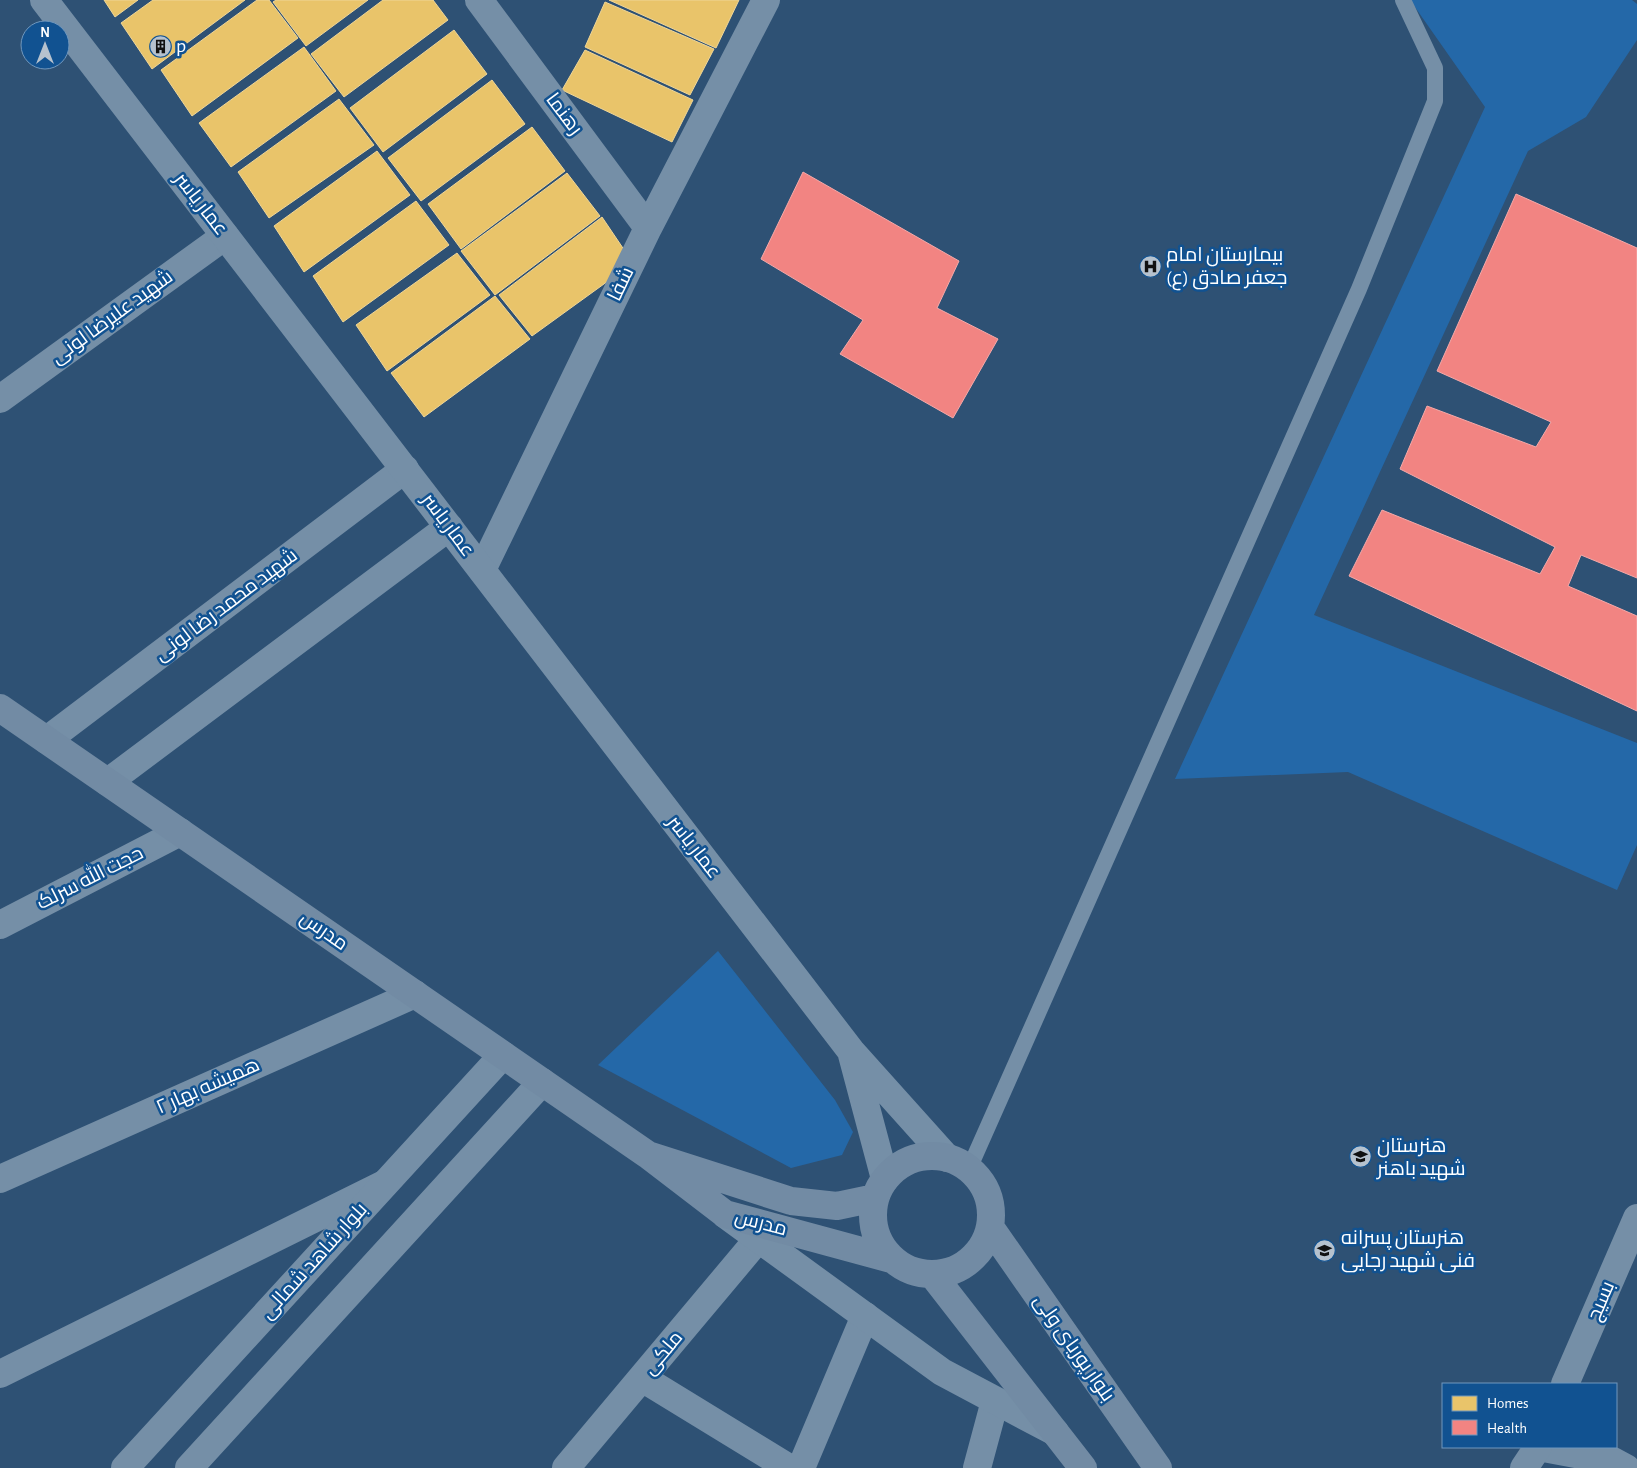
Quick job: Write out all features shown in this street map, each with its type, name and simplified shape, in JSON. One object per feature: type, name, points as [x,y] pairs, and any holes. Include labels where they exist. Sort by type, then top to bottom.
[{"type":"main road","name":"مدرس","points":[[0,708],[648,1155],[725,1214],[891,1259]]},
{"type":"main road","name":"مدرس","points":[[648,1155],[791,1201],[837,1206],[880,1188]]},
{"type":"main road","points":[[924,1156],[958,1163],[980,1181],[988,1195],[991,1211],[990,1227],[983,1246],[970,1261],[952,1271],[932,1274],[910,1271],[891,1259],[878,1241],[872,1220],[880,1188],[901,1164],[924,1156]]},
{"type":"main road","name":"بلوار پوریای ولی","points":[[990,1227],[1158,1468]]},
{"type":"main road","points":[[932,1274],[1083,1468]]},
{"type":"street","name":"عمار یاسر","points":[[44,0],[851,1051],[958,1163]]},
{"type":"street","name":"رهنما","points":[[479,0],[648,228]]},
{"type":"street","name":"شفا","points":[[482,570],[648,228],[766,0]]},
{"type":"street","name":"شهید علیرضا لونی","points":[[2,393],[225,236]]},
{"type":"street","name":"شهید محمد رضا لونی","points":[[47,740],[404,469]]},
{"type":"street","points":[[108,782],[449,527]]},
{"type":"street","name":"حجت الله سرلک","points":[[0,924],[180,832]]},
{"type":"street","name":"همیشه بهار ۲","points":[[0,1179],[415,994]]},
{"type":"street","name":"عمار یاسر","points":[[851,1051],[880,1188]]},
{"type":"street","name":"بلوار شاهد شمالی","points":[[125,1468],[503,1055]]},
{"type":"street","points":[[201,1464],[542,1082]]},
{"type":"street","points":[[0,1374],[385,1183]]},
{"type":"street","points":[[725,1214],[942,1372],[1054,1432]]},
{"type":"street","name":"بسیج","points":[[1565,1383],[1637,1218]]},
{"type":"street","name":"ملکی","points":[[566,1468],[759,1238]]},
{"type":"street","points":[[802,1468],[864,1316]]},
{"type":"street","points":[[642,1378],[789,1468]]},
{"type":"street","points":[[977,1468],[995,1401]]},
{"type":"street","points":[[1524,1468],[1537,1448]]},
{"type":"street","points":[[1536,1468],[1538,1448]]},
{"type":"street","points":[[1539,1448],[1558,1468]]},
{"type":"street","points":[[1543,1448],[1613,1461],[1626,1468]]},
{"type":"lane","points":[[958,1163],[1359,289],[1435,101],[1435,68],[1403,0]]},
{"type":"shaded area","points":[[1410,0],[1632,0],[1637,4],[1637,40],[1586,117],[1528,151],[1314,615],[1637,743],[1637,845],[1617,890],[1348,772],[1175,779],[1485,107]]},
{"type":"shaded area","points":[[718,951],[835,1100],[853,1132],[842,1155],[791,1168],[598,1065]]},
{"type":"building: Homes","points":[[104,0],[138,0],[115,17]]},
{"type":"building: Homes","name":"p","points":[[153,0],[245,0],[152,69],[121,23]]},
{"type":"building: Homes","points":[[257,0],[269,0],[298,38],[192,116],[161,70]]},
{"type":"building: Homes","points":[[276,0],[368,0],[306,46],[273,2]]},
{"type":"building: Homes","points":[[383,0],[433,0],[448,20],[344,97],[311,54]]},
{"type":"building: Homes","points":[[609,0],[739,0],[716,48]]},
{"type":"building: Homes","points":[[605,2],[714,49],[690,95],[585,47]]},
{"type":"building: Homes","points":[[454,30],[487,74],[383,152],[350,108]]},
{"type":"building: Homes","points":[[304,47],[336,91],[231,167],[199,123]]},
{"type":"building: Homes","points":[[585,50],[693,100],[672,142],[562,90]]},
{"type":"building: Homes","points":[[492,80],[525,124],[421,201],[388,158]]},
{"type":"building: Homes","points":[[339,99],[374,145],[269,218],[238,172]]},
{"type":"building: Homes","points":[[532,127],[565,171],[461,249],[428,204]]},
{"type":"building: Homes","points":[[377,151],[410,195],[304,272],[274,226]]},
{"type":"building: Homes","points":[[567,173],[600,216],[495,295],[461,251]]},
{"type":"building: Homes","points":[[416,201],[449,245],[343,322],[313,276]]},
{"type":"building: Homes","points":[[602,217],[633,263],[532,336],[499,295]]},
{"type":"building: Homes","points":[[457,253],[490,295],[387,371],[356,325]]},
{"type":"building: Homes","points":[[495,296],[530,339],[424,417],[391,373]]},
{"type":"building: Health","points":[[803,172],[959,261],[937,308],[998,339],[953,418],[840,354],[863,320],[761,259]]},
{"type":"building: Health","points":[[1516,194],[1637,248],[1637,578],[1581,555],[1568,586],[1637,616],[1637,711],[1349,576],[1382,510],[1540,574],[1555,547],[1400,469],[1427,406],[1536,447],[1551,422],[1437,371]]},
{"type":"place","name":"p","points":[[160,46]]},
{"type":"place","name":"بیمارستان امام جعفر صادق (ع)","points":[[1150,266]]},
{"type":"place","name":"هنرستان شهید باهنر","points":[[1361,1157]]},
{"type":"place","name":"هنرستان پسرانه فنی شهید رجایی","points":[[1325,1250]]}]
